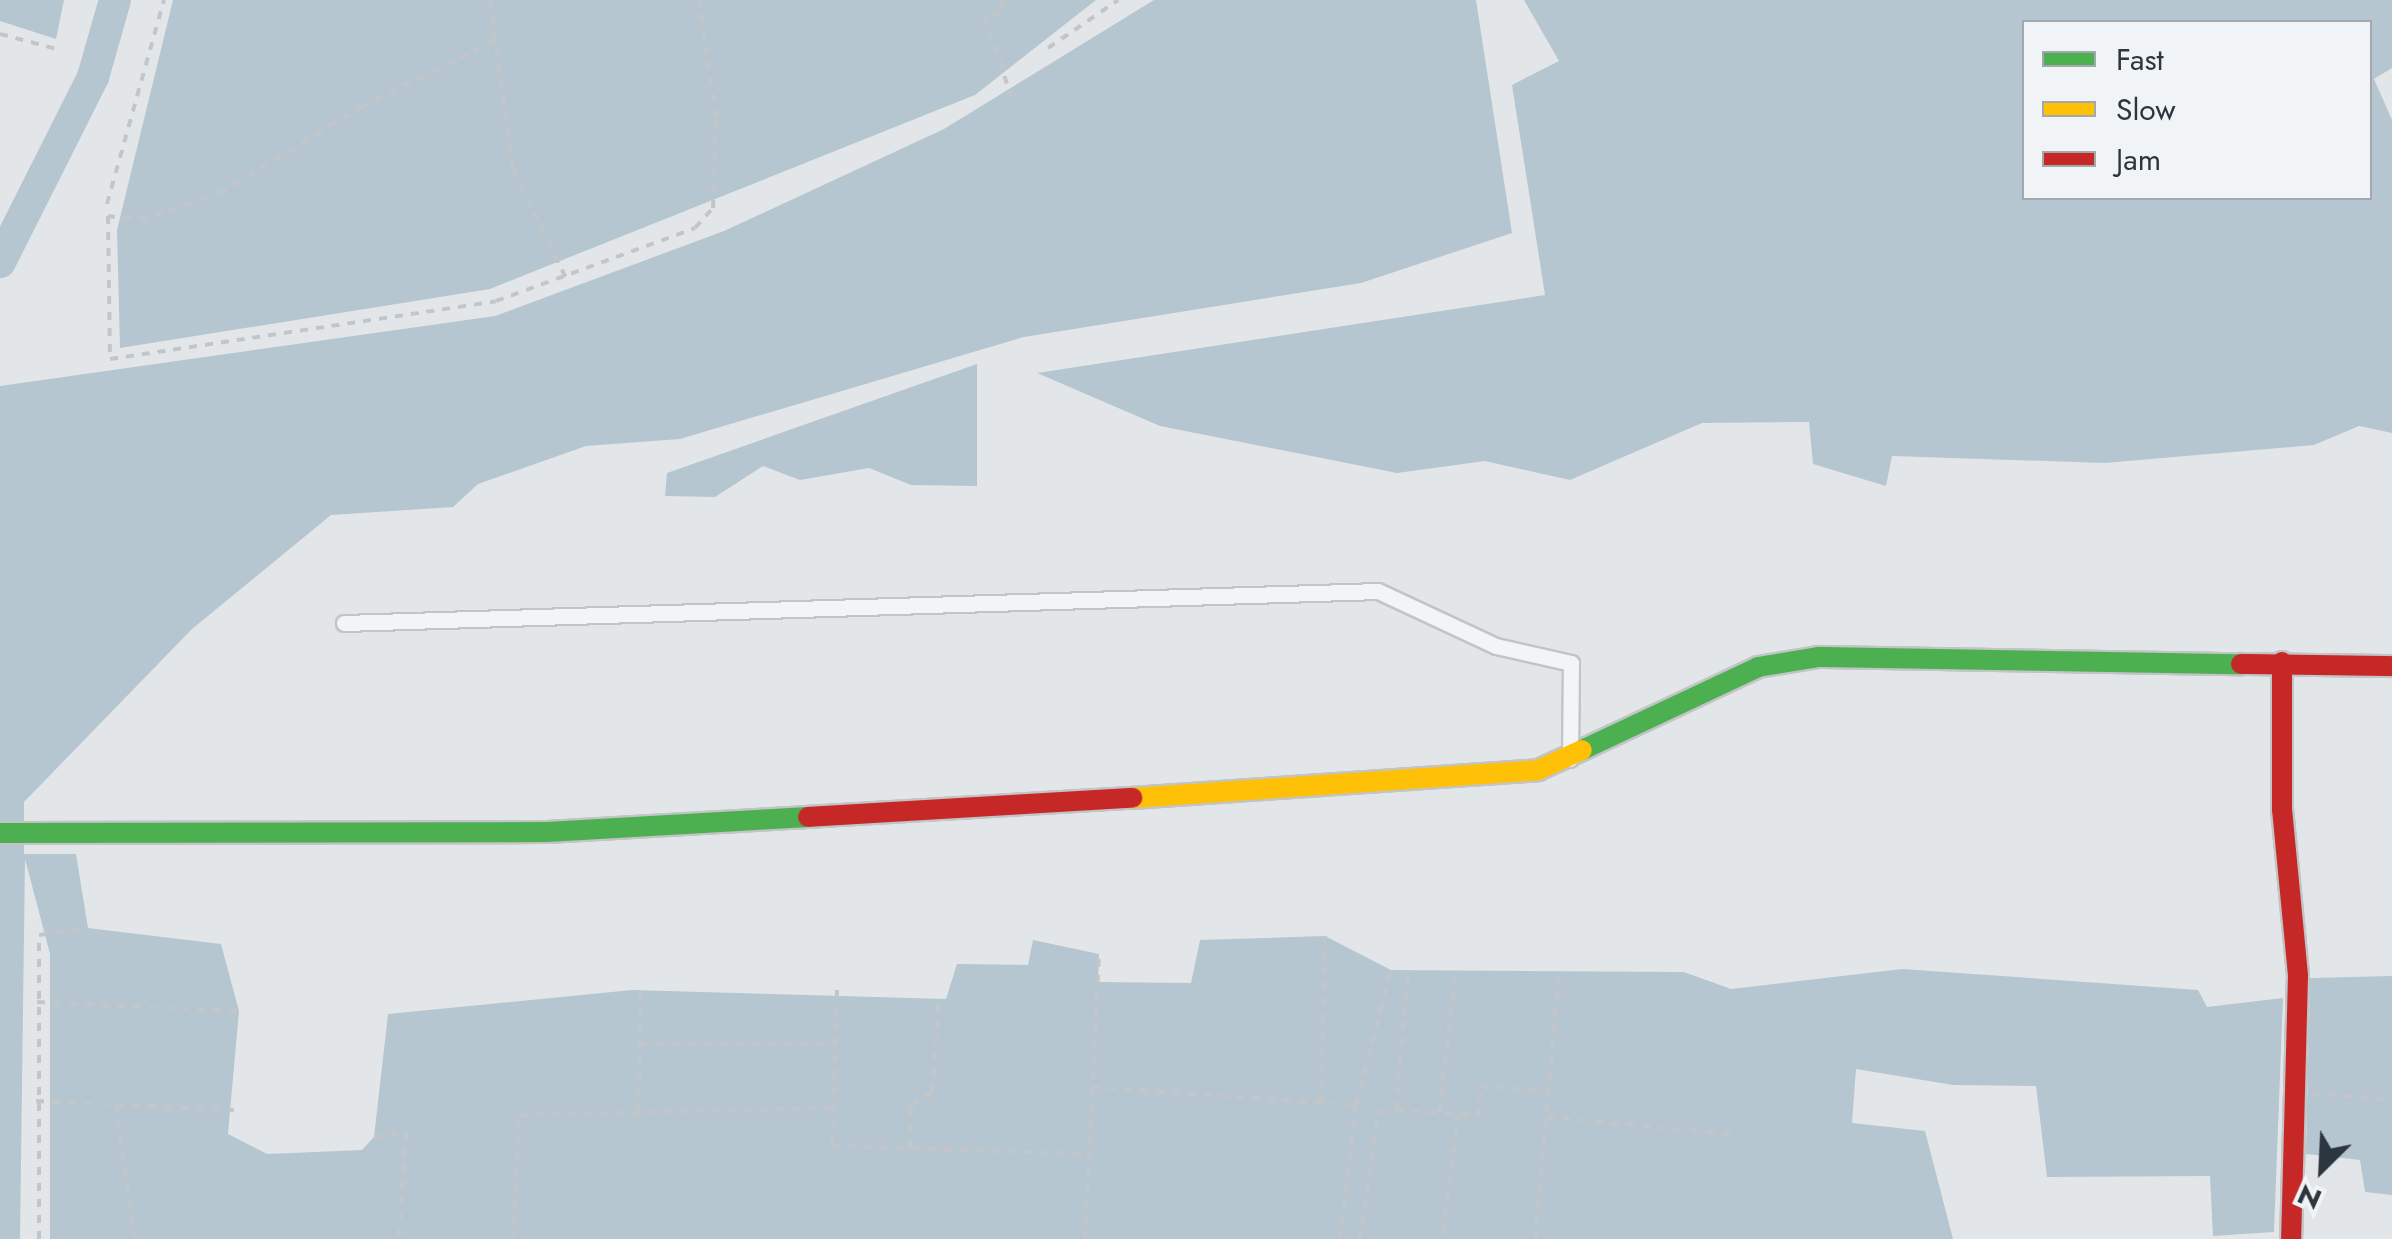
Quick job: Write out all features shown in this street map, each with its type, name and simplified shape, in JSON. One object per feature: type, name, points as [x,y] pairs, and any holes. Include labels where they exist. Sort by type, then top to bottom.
[{"type":"street","points":[[344,623],[1378,590],[1496,646],[1571,663],[1570,759]]},
{"type":"street","points":[[0,834],[547,832],[1453,779],[1570,759],[1758,667],[1820,657],[2392,666]]},
{"type":"street","points":[[2282,662],[2282,809],[2298,976],[2292,1239]]},
{"type":"path","points":[[107,204],[164,0]]},
{"type":"path","points":[[490,0],[512,169],[566,278]]},
{"type":"path","points":[[496,40],[362,106],[223,192],[147,219],[108,216],[110,359],[496,301],[695,228],[712,208],[716,117],[699,0]]},
{"type":"path","points":[[1002,0],[1001,14],[985,15],[1011,97]]},
{"type":"path","points":[[1048,48],[1118,0]]},
{"type":"path","points":[[0,34],[60,50]]},
{"type":"path","points":[[39,1239],[39,935],[88,928]]},
{"type":"path","points":[[1321,1102],[1325,936]]},
{"type":"path","points":[[1085,1239],[1099,954]]},
{"type":"path","points":[[1340,1239],[1356,1105],[1391,970]]},
{"type":"path","points":[[1396,1110],[1408,971]]},
{"type":"path","points":[[1438,1112],[1456,971]]},
{"type":"path","points":[[1535,1239],[1559,972]]},
{"type":"path","points":[[638,1112],[641,990]]},
{"type":"path","points":[[837,990],[832,1146],[1089,1154]]},
{"type":"path","points":[[910,1148],[911,1106],[932,1092],[939,998]]},
{"type":"path","points":[[37,1002],[239,1010]]},
{"type":"path","points":[[639,1044],[835,1044]]},
{"type":"path","points":[[1360,1239],[1378,1112],[1478,1116],[1481,1086],[1548,1091]]},
{"type":"path","points":[[1092,1087],[1356,1105]]},
{"type":"path","points":[[2310,1093],[2392,1100]]},
{"type":"path","points":[[36,1101],[234,1110]]},
{"type":"path","points":[[116,1103],[134,1239]]},
{"type":"path","points":[[513,1239],[519,1115],[833,1108]]},
{"type":"path","points":[[1442,1239],[1458,1114]]},
{"type":"path","points":[[1546,1117],[1732,1134]]},
{"type":"path","points":[[374,1137],[406,1132],[400,1239]]},
{"type":"shaded area","points":[[0,0],[64,0],[56,39],[0,21]]},
{"type":"shaded area","points":[[173,0],[1096,0],[975,95],[490,289],[120,348],[117,230]]},
{"type":"shaded area","points":[[1154,0],[1476,0],[1512,233],[1361,283],[1024,337],[680,439],[586,446],[478,484],[453,507],[331,515],[192,629],[24,802],[24,854],[76,854],[88,928],[221,944],[239,1011],[228,1134],[267,1154],[362,1150],[374,1137],[388,1014],[632,990],[946,999],[957,964],[1028,965],[1033,940],[1099,954],[1098,982],[1191,983],[1200,940],[1325,936],[1391,970],[1684,972],[1731,989],[1902,969],[2198,990],[2207,1007],[2283,998],[2274,1232],[2213,1236],[2210,1176],[2047,1177],[2036,1086],[1953,1085],[1856,1069],[1852,1123],[1925,1131],[1953,1239],[50,1239],[50,954],[25,859],[20,1239],[0,1239],[0,386],[495,316],[724,231],[944,129]]},
{"type":"shaded area","points":[[1524,0],[2392,0],[2392,68],[2374,79],[2392,120],[2392,433],[2359,426],[2314,445],[2104,463],[1892,456],[1886,486],[1813,464],[1809,422],[1702,423],[1570,480],[1485,461],[1397,473],[1160,426],[1037,373],[1545,295],[1512,85],[1559,61]]},
{"type":"shaded area","points":[[977,364],[977,486],[911,485],[869,468],[800,480],[763,466],[715,497],[665,496],[667,473]]},
{"type":"shaded area","points":[[2392,976],[2392,1195],[2365,1192],[2360,1160],[2306,1154],[2310,978]]},
{"type":"waterway","points":[[0,262],[93,77],[115,0]]},
{"type":"traffic: fast","points":[[1582,750],[1758,667],[1819,657],[2241,664]]},
{"type":"traffic: fast","points":[[0,833],[547,832],[808,817]]},
{"type":"traffic: slow","points":[[1132,798],[1538,770],[1582,750]]},
{"type":"traffic: jam","points":[[2282,662],[2282,809],[2298,976],[2291,1239]]},
{"type":"traffic: jam","points":[[2241,664],[2392,666]]},
{"type":"traffic: jam","points":[[808,817],[1132,798]]}]
